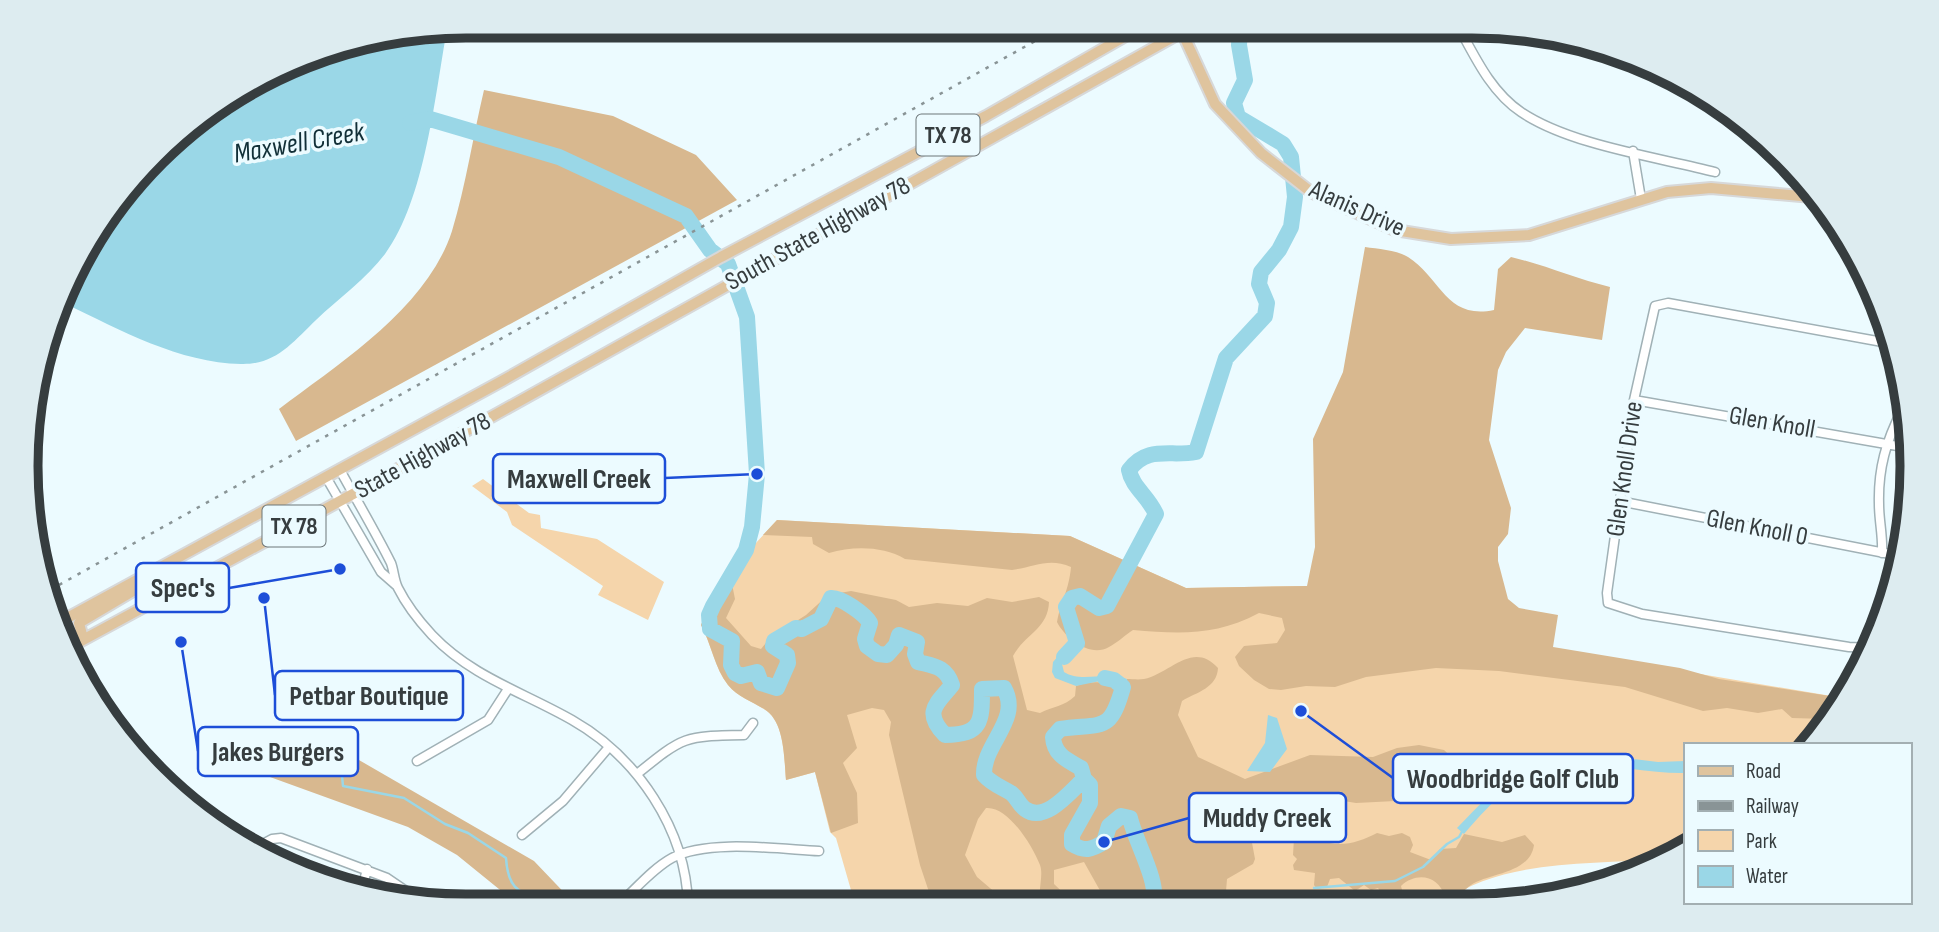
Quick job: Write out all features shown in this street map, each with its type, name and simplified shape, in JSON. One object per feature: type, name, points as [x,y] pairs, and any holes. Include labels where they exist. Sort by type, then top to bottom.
[{"type":"main road","name":"South State Highway 78","points":[[502,381],[750,241],[986,116],[1122,38]]},
{"type":"main road","name":"South State Highway 78","points":[[518,402],[1164,38]]},
{"type":"main road","name":"Alanis Drive","points":[[1184,38],[1215,104],[1236,129],[1286,176],[1363,218],[1421,237],[1487,239],[1529,235],[1667,192],[1711,188],[1802,194]]},
{"type":"main road","name":"State Highway 78","points":[[67,618],[502,381]]},
{"type":"main road","name":"State Highway 78","points":[[77,643],[518,402]]},
{"type":"main road","points":[[83,639],[79,623],[138,588],[148,574]]},
{"type":"street","points":[[1465,38],[1492,83],[1520,112],[1562,133],[1715,172]]},
{"type":"street","points":[[1633,151],[1642,199]]},
{"type":"street","name":"Glen Knoll Drive","points":[[1859,648],[1613,607],[1608,603],[1607,593],[1634,400],[1652,312],[1660,303],[1882,342]]},
{"type":"street","name":"Glen Knoll","points":[[1634,400],[1900,446]]},
{"type":"street","points":[[1882,553],[1879,487],[1885,443],[1898,418]]},
{"type":"street","points":[[340,470],[392,566],[397,586],[414,615],[445,648],[472,670],[572,720],[609,747],[637,774],[664,815],[680,855],[686,894]]},
{"type":"street","points":[[326,477],[381,572],[397,586]]},
{"type":"street","name":"Glen Knoll 0","points":[[1619,501],[1891,554]]},
{"type":"street","points":[[370,554],[382,548]]},
{"type":"street","points":[[417,761],[488,720],[509,689]]},
{"type":"street","points":[[637,774],[675,743],[700,736],[744,735],[753,723]]},
{"type":"street","points":[[522,835],[563,801],[609,747]]},
{"type":"street","points":[[265,843],[281,838],[366,869],[403,889]]},
{"type":"street","points":[[630,894],[668,860],[680,855],[742,848],[819,851]]},
{"type":"street","points":[[364,881],[366,869]]},
{"type":"green space","points":[[483,479],[529,513],[540,515],[541,528],[597,539],[664,582],[648,620],[598,595],[603,586],[512,525],[507,512],[472,486]]},
{"type":"green space","points":[[777,520],[1070,536],[1186,588],[1307,586],[1564,651],[1833,696],[1798,743],[1684,743],[1684,838],[1638,861],[1549,866],[1521,871],[1493,878],[1457,894],[852,894],[836,838],[830,832],[815,772],[786,780],[784,751],[776,722],[764,709],[732,689],[720,671],[701,625],[720,582]]},
{"type":"shaded area","points":[[484,90],[613,116],[696,155],[737,200],[296,441],[279,409],[354,352],[403,309],[440,259],[457,214]]},
{"type":"shaded area","points":[[1365,247],[1393,251],[1408,257],[1445,295],[1465,309],[1494,310],[1498,269],[1511,257],[1610,287],[1602,340],[1525,328],[1506,352],[1498,370],[1489,440],[1511,508],[1508,534],[1498,547],[1498,561],[1508,599],[1519,608],[1558,615],[1553,647],[1680,668],[1719,679],[1833,696],[1828,704],[1817,719],[1792,718],[1782,709],[1758,713],[1727,708],[1703,711],[1625,687],[1499,671],[1436,668],[1366,677],[1335,687],[1269,689],[1239,666],[1235,657],[1244,646],[1277,643],[1285,630],[1282,618],[1259,613],[1228,626],[1198,632],[1133,630],[1109,647],[1094,650],[1072,640],[1057,622],[1071,567],[1063,564],[1048,563],[1012,570],[905,559],[868,548],[829,553],[813,544],[812,537],[763,535],[777,520],[1070,536],[1186,588],[1307,586],[1315,547],[1313,439],[1343,372]]},
{"type":"shaded area","points":[[720,582],[732,584],[735,599],[726,618],[751,646],[761,649],[770,638],[806,615],[828,595],[851,591],[896,600],[909,607],[937,603],[968,606],[987,598],[1012,602],[1039,597],[1049,602],[1045,619],[1013,656],[1027,710],[1040,713],[1063,704],[1075,696],[1076,686],[1099,682],[1123,687],[1127,679],[1154,676],[1182,661],[1200,657],[1209,660],[1218,668],[1217,675],[1205,689],[1182,701],[1178,715],[1198,757],[1245,779],[1310,755],[1373,757],[1397,748],[1419,745],[1444,750],[1460,765],[1492,758],[1499,762],[1500,772],[1474,799],[1438,792],[1415,800],[1356,803],[1332,799],[1300,809],[1272,805],[1253,813],[1248,821],[1255,859],[1253,864],[1227,879],[1226,894],[1102,894],[1084,862],[1054,870],[1054,884],[1064,894],[1040,894],[1041,869],[1031,847],[1003,813],[986,808],[978,819],[965,855],[977,877],[997,894],[930,894],[920,865],[889,735],[891,722],[884,710],[872,708],[847,715],[857,748],[843,763],[857,793],[858,823],[831,833],[815,772],[786,780],[784,751],[776,722],[764,709],[740,696],[724,679],[701,625]]},
{"type":"shaded area","points":[[326,741],[534,861],[566,894],[505,894],[457,855],[408,827],[270,777]]},
{"type":"shaded area","points":[[1377,833],[1389,836],[1402,833],[1410,837],[1413,845],[1410,852],[1431,860],[1440,849],[1456,848],[1464,834],[1502,842],[1525,835],[1534,845],[1525,862],[1479,881],[1460,894],[1444,894],[1433,880],[1420,877],[1401,886],[1403,894],[1382,894],[1378,888],[1371,890],[1364,885],[1355,891],[1339,878],[1330,879],[1327,887],[1317,889],[1314,885],[1315,873],[1294,870],[1293,865],[1297,859],[1293,855],[1294,838],[1308,836],[1329,843],[1343,844]]},
{"type":"water","points":[[445,39],[433,115],[419,176],[399,232],[370,271],[283,351],[264,361],[253,363],[218,362],[173,351],[70,306],[71,302],[111,228],[145,184],[184,145],[228,111],[302,71],[355,53],[410,42]]},
{"type":"water","points":[[1071,641],[1085,646],[1062,664],[1064,672],[1078,677],[1110,676],[1127,679],[1123,687],[1100,681],[1076,686],[1055,678],[1052,672],[1053,662]]},
{"type":"water","points":[[1268,715],[1277,718],[1287,749],[1270,772],[1247,771],[1265,743]]},
{"type":"water","points":[[1556,754],[1593,754],[1658,762],[1684,761],[1684,773],[1593,765],[1539,771],[1508,789],[1464,834],[1457,828],[1514,774]]},
{"type":"waterway","points":[[1064,657],[1077,643],[1066,607],[1072,598],[1080,596],[1099,608],[1107,606],[1156,514],[1133,482],[1129,470],[1144,457],[1196,452],[1226,358],[1265,316],[1267,303],[1259,284],[1261,272],[1279,250],[1291,227],[1295,197],[1291,157],[1283,144],[1238,117],[1234,103],[1245,80],[1239,38]]},
{"type":"waterway","name":"Maxwell Creek","points":[[410,123],[430,119],[559,157],[686,216],[710,250],[728,264],[747,317],[757,474],[752,527],[746,550],[709,615],[710,629],[732,641],[731,665],[735,673],[741,676],[757,672],[761,683],[777,688],[788,663],[787,655],[773,646],[774,641],[796,628],[802,629],[821,619],[831,598],[835,598],[867,619],[870,623],[865,639],[867,646],[878,654],[887,655],[896,645],[899,635],[917,642],[915,654],[918,662],[943,670],[952,685],[933,713],[934,720],[945,735],[973,729],[980,718],[982,689],[1004,688],[1008,711],[989,752],[984,775],[1013,795],[1025,809],[1033,813],[1049,809],[1084,779]]},
{"type":"waterway","points":[[1105,678],[1114,680],[1123,687],[1109,719],[1096,725],[1060,729],[1053,737],[1059,753],[1081,768],[1084,779],[1090,785],[1090,803],[1072,835],[1072,844],[1084,849],[1095,847],[1104,842],[1109,826],[1121,816],[1130,818],[1150,873],[1154,894]]},
{"type":"waterway","points":[[312,762],[341,765],[343,786],[404,798],[445,824],[468,833],[506,858],[513,884],[526,894]]},
{"type":"waterway","points":[[1314,888],[1395,881],[1423,867],[1447,844],[1459,837],[1463,830]]},
{"type":"railway","points":[[56,587],[1040,38]]},
{"type":"place","name":"Maxwell Creek","points":[[757,474]]},
{"type":"place","name":"Spec's","points":[[340,569]]},
{"type":"place","name":"Petbar Boutique","points":[[264,598]]},
{"type":"place","name":"Jakes Burgers","points":[[181,642]]},
{"type":"place","name":"Woodbridge Golf Club","points":[[1301,711]]},
{"type":"place","name":"Muddy Creek","points":[[1104,842]]}]
